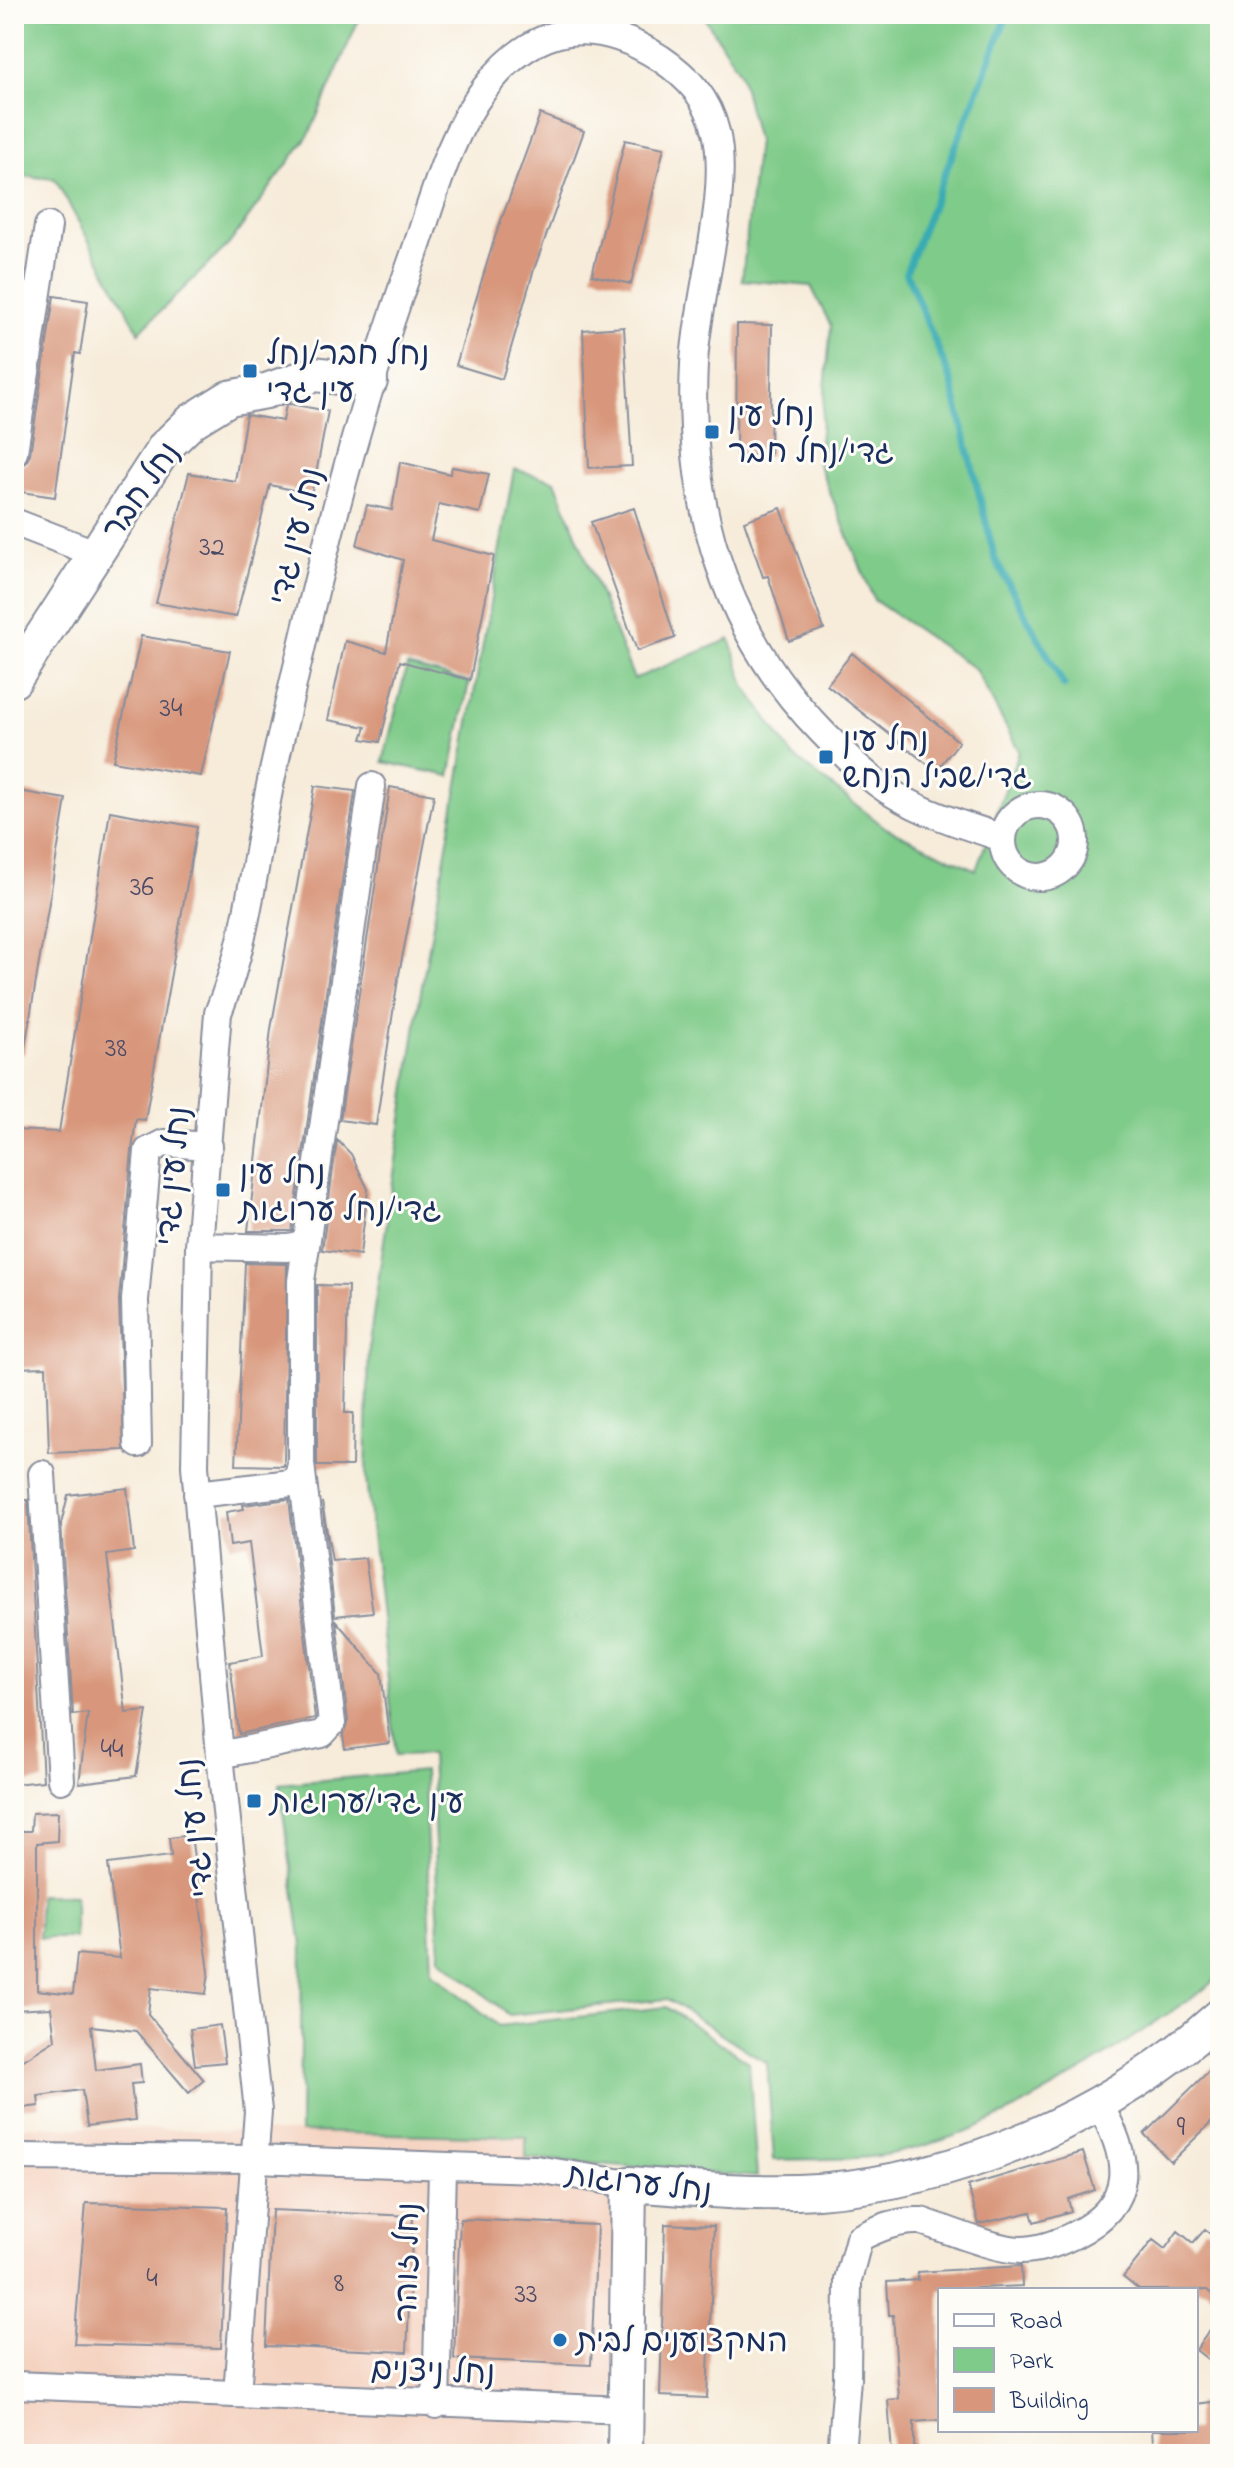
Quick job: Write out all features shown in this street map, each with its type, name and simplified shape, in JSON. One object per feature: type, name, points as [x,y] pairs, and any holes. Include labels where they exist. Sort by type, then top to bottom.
[{"type":"street","name":"נחל עין גדי","points":[[255,2159],[258,2111],[253,2048],[220,1755],[197,1494],[199,1246],[218,1013],[233,978],[263,816],[370,381],[466,114],[520,51],[560,33],[595,29],[633,41],[685,75],[707,105],[717,135],[720,169],[694,361],[694,423],[700,499],[724,581],[751,644],[793,703],[862,773],[901,798],[1003,838]]},
{"type":"street","points":[[14,452],[48,226]]},
{"type":"street","name":"נחל חבר","points":[[20,661],[97,554],[165,447],[192,421],[229,398],[266,391],[315,374],[370,381]]},
{"type":"street","points":[[14,522],[97,554]]},
{"type":"street","points":[[220,1755],[322,1734],[332,1723],[301,1464],[301,1281],[372,786]]},
{"type":"street","points":[[138,1444],[135,1300],[148,1151],[164,1143],[209,1146]]},
{"type":"street","points":[[199,1246],[287,1248],[300,1246],[307,1238]]},
{"type":"street","points":[[197,1494],[291,1483],[298,1477],[301,1464]]},
{"type":"street","points":[[42,1474],[61,1780]]},
{"type":"street","name":"נחל ערוגות","points":[[14,2157],[255,2159],[442,2169],[536,2169],[629,2184],[740,2193],[819,2191],[893,2180],[1032,2136],[1099,2104],[1150,2074],[1220,2016]]},
{"type":"street","points":[[841,2454],[847,2379],[848,2280],[859,2238],[905,2220],[921,2221],[1020,2250],[1057,2244],[1088,2229],[1113,2209],[1124,2181],[1118,2137],[1099,2104]]},
{"type":"street","points":[[237,2394],[255,2159]]},
{"type":"street","name":"נחל זוהר","points":[[436,2405],[442,2169]]},
{"type":"street","points":[[625,2454],[629,2184]]},
{"type":"street","name":"נחל ניצנים","points":[[14,2385],[436,2405],[625,2410]]},
{"type":"shaded area","points":[[14,2126],[526,2137],[526,2158],[598,2164],[597,2190],[618,2193],[613,2454],[14,2454]]},
{"type":"green space","points":[[14,14],[361,14],[310,133],[229,244],[139,332],[55,179],[14,175]]},
{"type":"green space","points":[[702,14],[1220,14],[1220,1975],[1202,1991],[1090,2066],[1011,2111],[928,2145],[857,2158],[774,2160],[767,2063],[667,1999],[509,2015],[440,1957],[431,1754],[396,1755],[366,1479],[369,1343],[420,997],[514,469],[555,481],[634,679],[730,639],[745,686],[793,756],[886,828],[976,870],[1019,751],[975,669],[874,600],[818,463],[831,326],[811,286],[742,280],[757,141],[740,72]]},
{"type":"green space","points":[[407,666],[469,682],[450,776],[383,762]]},
{"type":"green space","points":[[424,1771],[432,1972],[499,2026],[666,2007],[749,2062],[757,2177],[526,2158],[526,2137],[300,2132],[302,1945],[279,1784]]},
{"type":"green space","points":[[39,1895],[75,1896],[75,1938],[39,1938]]},
{"type":"building","points":[[540,114],[584,131],[534,269],[502,379],[456,365],[495,237]]},
{"type":"building","points":[[625,140],[664,148],[631,284],[592,275]]},
{"type":"building","points":[[54,296],[88,301],[80,354],[75,353],[55,497],[14,491],[14,468],[26,463],[30,454]]},
{"type":"building","points":[[737,324],[772,325],[770,456],[736,455]]},
{"type":"building","points":[[624,327],[632,466],[589,468],[583,330]]},
{"type":"building","points":[[286,405],[328,411],[311,494],[270,485],[236,617],[156,603],[189,473],[235,481],[246,415],[283,421]]},
{"type":"building","points":[[400,462],[450,474],[452,467],[489,474],[480,513],[439,504],[431,540],[494,556],[470,680],[400,661],[380,742],[362,739],[366,727],[328,720],[345,641],[386,652],[403,560],[357,545],[367,505],[392,510]]},
{"type":"building","points":[[634,508],[675,638],[637,651],[591,522]]},
{"type":"building","points":[[781,508],[824,629],[789,641],[768,576],[763,577],[744,521]]},
{"type":"building","points":[[141,636],[230,651],[201,776],[113,761]]},
{"type":"building","points":[[852,653],[959,742],[936,771],[827,685]]},
{"type":"building","points":[[315,786],[355,791],[292,1231],[248,1231],[271,1029]]},
{"type":"building","points":[[390,787],[434,795],[398,979],[376,1125],[340,1120]]},
{"type":"building","points":[[18,791],[66,799],[24,1054],[14,1053],[14,816]]},
{"type":"building","points":[[110,811],[197,827],[145,1120],[136,1119],[132,1150],[119,1300],[124,1450],[49,1453],[46,1367],[14,1368],[14,1130],[59,1132]]},
{"type":"building","points":[[337,1140],[351,1154],[368,1189],[360,1255],[322,1250]]},
{"type":"building","points":[[245,1263],[287,1264],[284,1466],[236,1465]]},
{"type":"building","points":[[317,1285],[348,1286],[345,1413],[353,1413],[352,1466],[317,1466]]},
{"type":"building","points":[[127,1488],[134,1551],[107,1555],[126,1713],[147,1711],[136,1776],[79,1783],[88,1713],[73,1715],[61,1524],[68,1495]]},
{"type":"building","points":[[289,1499],[315,1718],[239,1734],[230,1662],[263,1656],[249,1543],[230,1546],[226,1512],[244,1509],[243,1505]]},
{"type":"building","points":[[14,1500],[28,1500],[43,1781],[14,1784]]},
{"type":"building","points":[[322,1502],[332,1561],[365,1558],[373,1612],[335,1616]]},
{"type":"building","points":[[336,1621],[381,1673],[390,1743],[345,1749],[343,1735],[348,1721]]},
{"type":"building","points":[[58,1812],[57,1841],[37,1843],[37,1990],[73,1994],[77,1954],[120,1958],[108,1864],[171,1856],[169,1838],[191,1835],[209,1972],[206,1994],[151,1988],[148,2014],[204,2080],[189,2093],[136,2031],[91,2026],[96,2070],[140,2064],[142,2083],[131,2084],[135,2120],[87,2126],[82,2090],[38,2096],[39,2106],[14,2109],[14,2066],[55,2040],[51,2008],[14,2010],[14,1831],[31,1831],[32,1813]]},
{"type":"building","points":[[220,2025],[225,2062],[195,2065],[190,2029]]},
{"type":"building","points":[[1220,2060],[1220,2114],[1171,2162],[1144,2134]]},
{"type":"building","points":[[1083,2152],[1095,2190],[1068,2199],[1071,2211],[1034,2222],[1031,2212],[979,2224],[968,2186]]},
{"type":"building","points":[[86,2203],[227,2207],[221,2348],[74,2344]]},
{"type":"building","points":[[272,2210],[413,2216],[407,2352],[266,2346]]},
{"type":"building","points":[[460,2219],[597,2225],[591,2365],[454,2359]]},
{"type":"building","points":[[665,2224],[714,2226],[707,2398],[660,2396]]},
{"type":"building","points":[[1205,2229],[1220,2241],[1220,2284],[1212,2294],[1198,2288],[1137,2288],[1123,2277],[1153,2240],[1165,2249],[1178,2231],[1193,2243]]},
{"type":"building","points":[[1021,2266],[1022,2286],[938,2288],[938,2420],[914,2422],[914,2454],[892,2454],[888,2400],[899,2399],[893,2315],[889,2315],[887,2282],[918,2280],[917,2272]]},
{"type":"building","points":[[1220,2315],[1220,2369],[1198,2352]]},
{"type":"building","points":[[1220,2401],[1220,2454],[1154,2454],[1152,2432],[1198,2432],[1198,2404]]},
{"type":"waterway","points":[[1008,14],[906,272],[951,380],[995,559],[1064,685]]},
{"type":"place","name":"נחל חבר/נחל עין גדי","points":[[250,371]]},
{"type":"place","name":"נחל עין גדי/נחל חבר","points":[[712,432]]},
{"type":"place","name":"נחל עין גדי/שביל הנחש","points":[[826,757]]},
{"type":"place","name":"נחל עין גדי/נחל ערוגות","points":[[223,1190]]},
{"type":"place","name":"עין גדי/ערוגות","points":[[254,1801]]},
{"type":"place","name":"המקצוענים לבית","points":[[560,2340]]}]
